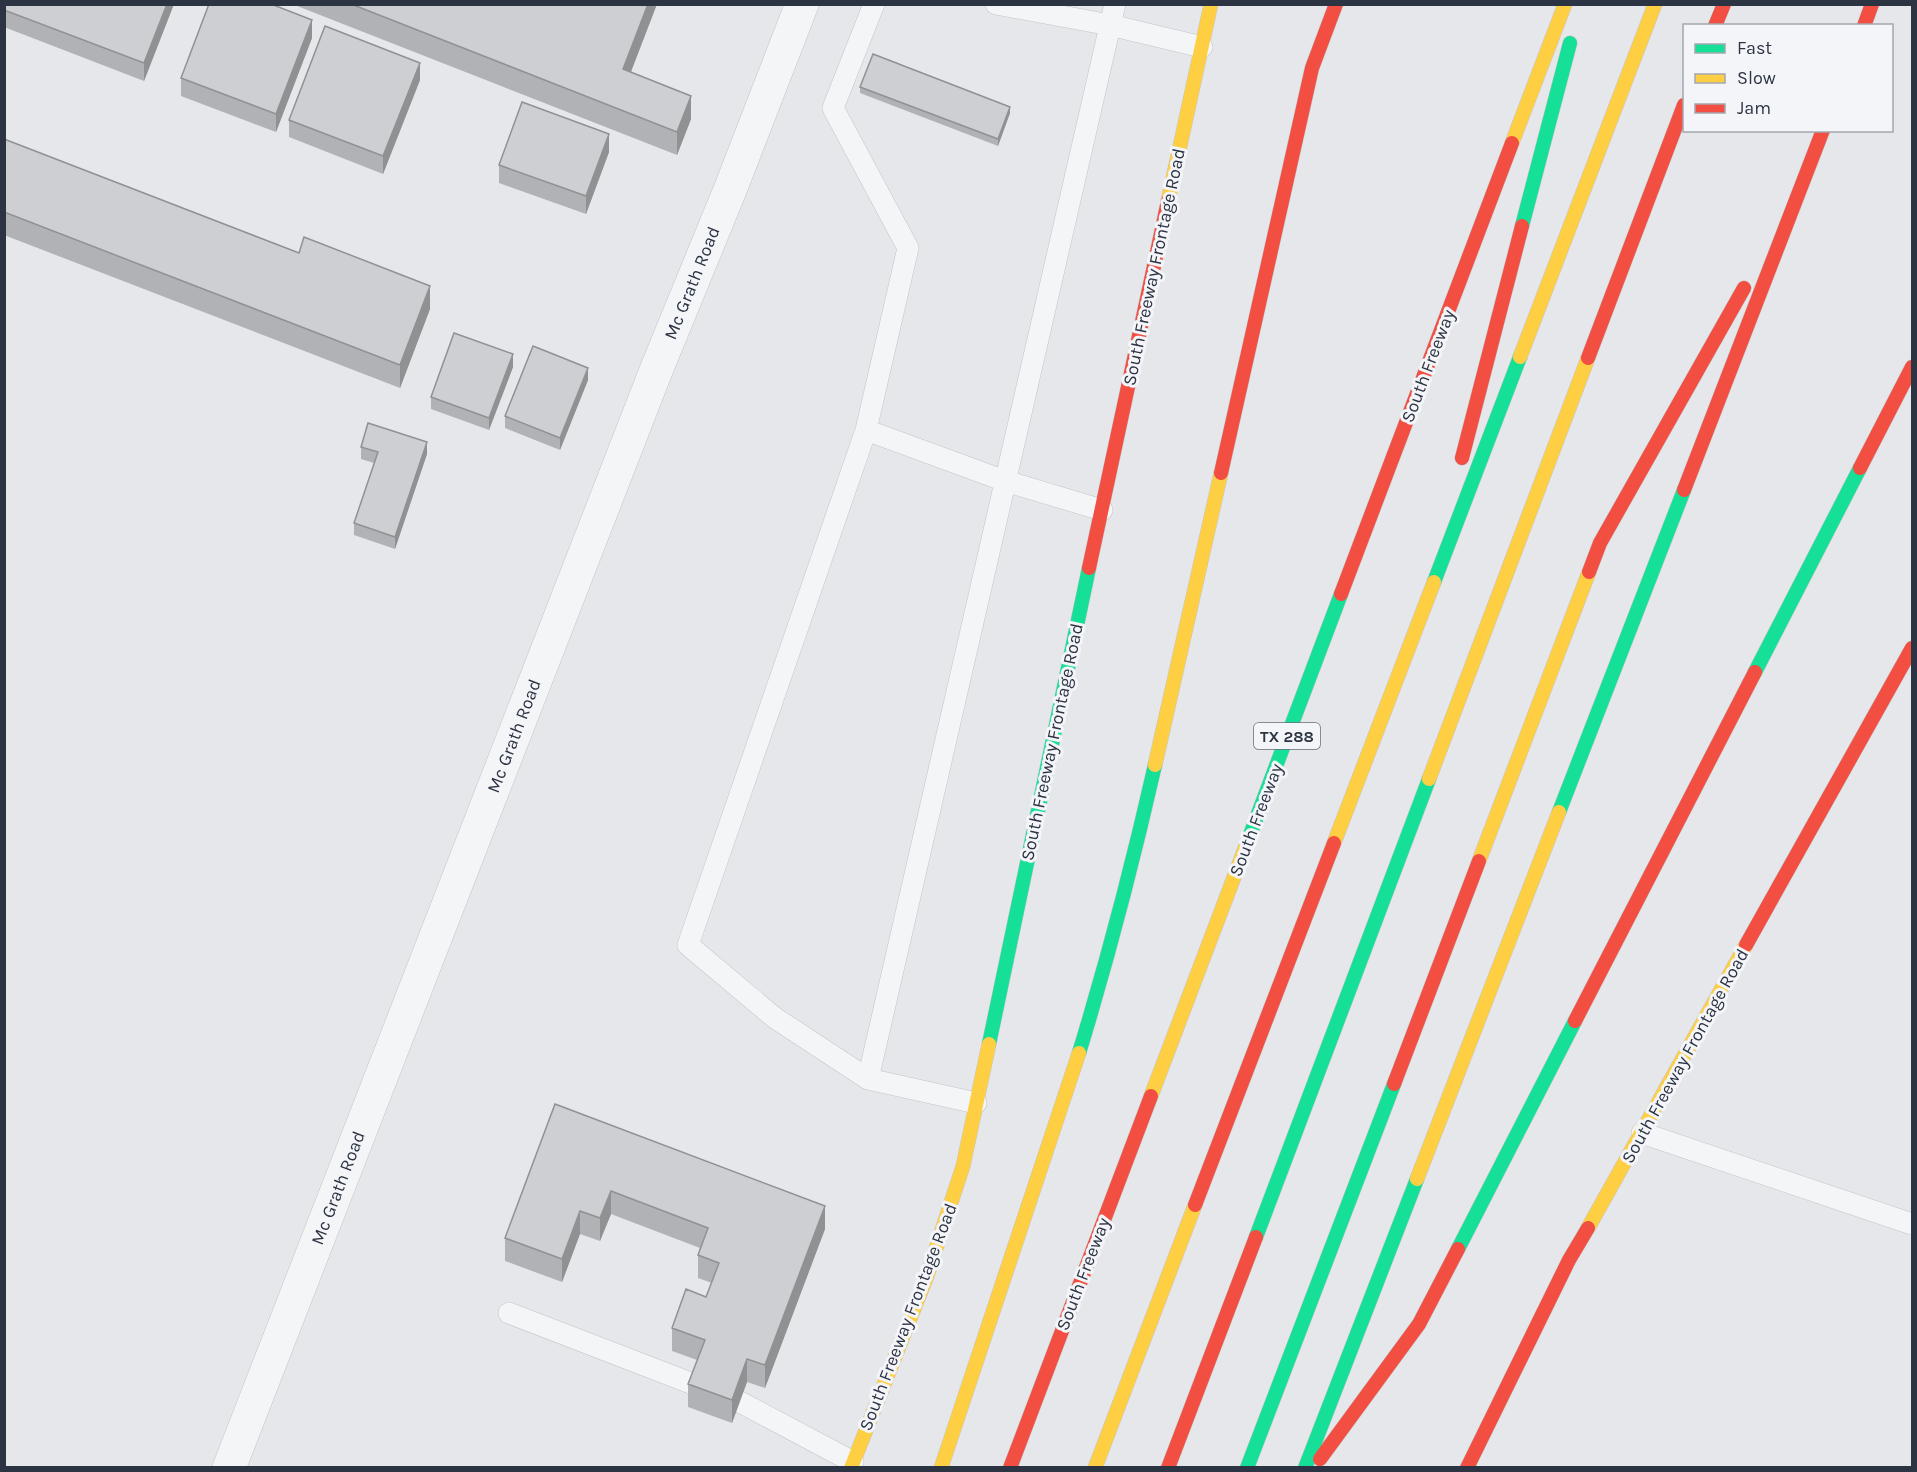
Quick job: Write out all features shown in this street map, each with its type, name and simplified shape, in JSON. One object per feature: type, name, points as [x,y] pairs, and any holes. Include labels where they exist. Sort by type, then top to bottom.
[{"type":"main road","name":"South Freeway Frontage Road","points":[[852,1465],[927,1276],[963,1166],[1211,4]]},
{"type":"main road","points":[[941,1467],[1058,1120],[1100,984],[1142,824],[1312,68],[1336,4]]},
{"type":"main road","name":"South Freeway","points":[[1010,1467],[1565,4]]},
{"type":"main road","points":[[1095,1467],[1655,4]]},
{"type":"main road","points":[[1716,24],[1724,4]]},
{"type":"main road","points":[[1865,24],[1872,4]]},
{"type":"main road","points":[[1460,466],[1574,28]]},
{"type":"main road","points":[[1168,1467],[1683,108]]},
{"type":"main road","points":[[1305,1467],[1822,132]]},
{"type":"main road","points":[[1247,1467],[1600,543],[1801,187]]},
{"type":"main road","points":[[1313,1467],[1419,1324],[1912,367]]},
{"type":"main road","points":[[1421,616],[1451,501]]},
{"type":"main road","name":"South Freeway Frontage Road","points":[[1467,1467],[1569,1260],[1912,648]]},
{"type":"street","name":"Mc Grath Road","points":[[229,1467],[640,412],[802,4]]},
{"type":"lane","points":[[874,4],[833,108],[908,248],[866,430],[687,945],[775,1018],[868,1080],[976,1102]]},
{"type":"lane","points":[[996,4],[1112,15],[1202,47]]},
{"type":"lane","points":[[868,1080],[1112,15]]},
{"type":"lane","points":[[866,430],[1005,481],[1102,510]]},
{"type":"lane","points":[[1642,1133],[1912,1224]]},
{"type":"lane","points":[[509,1313],[693,1384]]},
{"type":"lane","points":[[740,1402],[852,1465]]},
{"type":"building","points":[[4,4],[167,4],[144,63],[4,10]]},
{"type":"building","points":[[209,4],[271,4],[312,20],[276,114],[181,78]]},
{"type":"building","points":[[351,4],[648,4],[623,69],[691,96],[677,132]]},
{"type":"building","points":[[325,26],[420,63],[383,156],[289,120]]},
{"type":"building","points":[[873,54],[1010,107],[998,139],[860,87]]},
{"type":"building","points":[[522,102],[609,134],[586,196],[499,165]]},
{"type":"building","points":[[4,139],[299,253],[304,237],[430,286],[400,365],[4,212]]},
{"type":"building","points":[[454,333],[513,354],[489,418],[431,397]]},
{"type":"building","points":[[533,346],[588,368],[560,438],[505,416]]},
{"type":"building","points":[[368,423],[427,442],[395,537],[354,523],[378,452],[361,447]]},
{"type":"building","points":[[555,1104],[825,1206],[765,1365],[747,1359],[732,1400],[688,1384],[705,1340],[672,1328],[686,1289],[706,1297],[719,1263],[698,1255],[708,1228],[611,1191],[600,1218],[580,1211],[562,1259],[505,1238]]},
{"type":"traffic: fast","points":[[1522,226],[1570,43]]},
{"type":"traffic: fast","points":[[1434,582],[1520,357]]},
{"type":"traffic: fast","points":[[1755,672],[1860,468]]},
{"type":"traffic: fast","points":[[1559,812],[1684,490]]},
{"type":"traffic: fast","points":[[989,1044],[1089,568]]},
{"type":"traffic: fast","points":[[1247,843],[1341,594]]},
{"type":"traffic: fast","points":[[1079,1053],[1120,910],[1155,765]]},
{"type":"traffic: fast","points":[[1256,1237],[1429,779]]},
{"type":"traffic: fast","points":[[1458,1249],[1575,1021]]},
{"type":"traffic: fast","points":[[1247,1468],[1394,1084]]},
{"type":"traffic: fast","points":[[1305,1468],[1417,1179]]},
{"type":"traffic: slow","points":[[1168,201],[1211,4]]},
{"type":"traffic: slow","points":[[1512,143],[1565,4]]},
{"type":"traffic: slow","points":[[1520,357],[1655,4]]},
{"type":"traffic: slow","points":[[1429,779],[1588,358]]},
{"type":"traffic: slow","points":[[1155,765],[1221,473]]},
{"type":"traffic: slow","points":[[1479,861],[1589,572]]},
{"type":"traffic: slow","points":[[1334,843],[1434,582]]},
{"type":"traffic: slow","points":[[1417,1179],[1559,812]]},
{"type":"traffic: slow","points":[[1151,1096],[1247,843]]},
{"type":"traffic: slow","points":[[1588,1228],[1746,945]]},
{"type":"traffic: slow","points":[[851,1468],[927,1276],[963,1166],[989,1044]]},
{"type":"traffic: slow","points":[[941,1468],[1079,1053]]},
{"type":"traffic: slow","points":[[1095,1468],[1195,1205]]},
{"type":"traffic: jam","points":[[1221,473],[1312,68],[1336,4]]},
{"type":"traffic: jam","points":[[1716,24],[1724,4]]},
{"type":"traffic: jam","points":[[1865,24],[1872,4]]},
{"type":"traffic: jam","points":[[1588,358],[1683,108]]},
{"type":"traffic: jam","points":[[1684,490],[1822,132]]},
{"type":"traffic: jam","points":[[1341,594],[1512,143]]},
{"type":"traffic: jam","points":[[1089,568],[1168,201]]},
{"type":"traffic: jam","points":[[1462,458],[1522,226]]},
{"type":"traffic: jam","points":[[1589,572],[1600,543],[1744,288]]},
{"type":"traffic: jam","points":[[1860,468],[1912,367]]},
{"type":"traffic: jam","points":[[1746,945],[1912,648]]},
{"type":"traffic: jam","points":[[1575,1021],[1755,672]]},
{"type":"traffic: jam","points":[[1195,1205],[1334,843]]},
{"type":"traffic: jam","points":[[1394,1084],[1479,861]]},
{"type":"traffic: jam","points":[[1010,1468],[1151,1096]]},
{"type":"traffic: jam","points":[[1467,1468],[1569,1260],[1588,1228]]},
{"type":"traffic: jam","points":[[1168,1468],[1256,1237]]},
{"type":"traffic: jam","points":[[1320,1459],[1419,1324],[1458,1249]]}]
